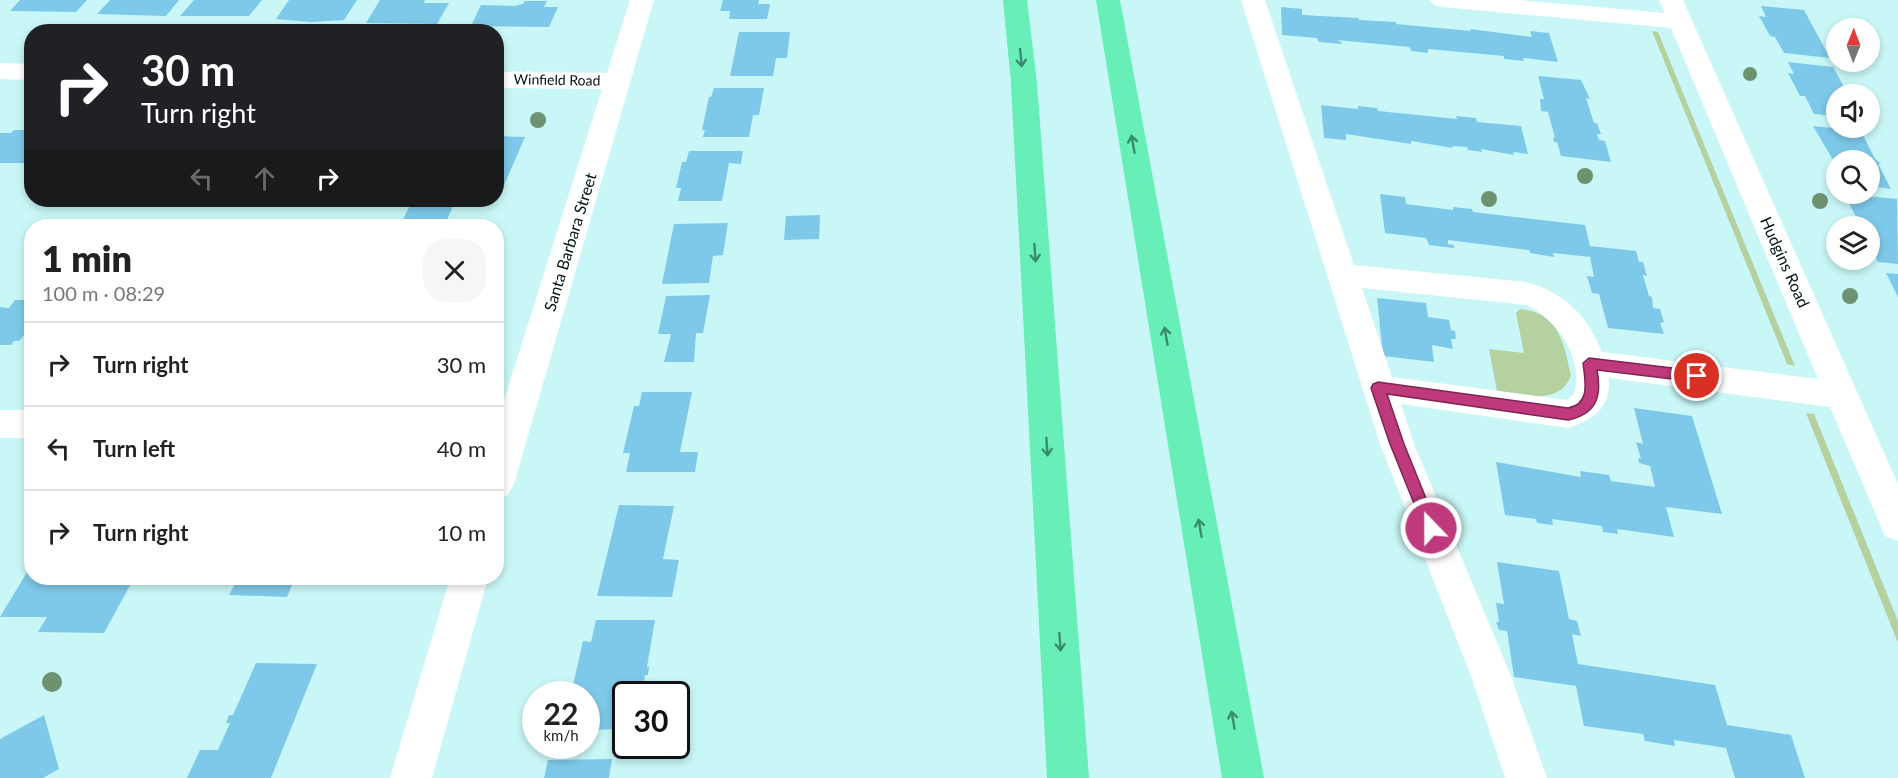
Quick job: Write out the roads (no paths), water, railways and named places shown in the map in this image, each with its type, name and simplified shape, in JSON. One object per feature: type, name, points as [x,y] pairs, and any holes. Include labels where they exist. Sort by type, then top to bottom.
[{"type":"highway","points":[[1015,0],[1024,83],[1068,778]]},
{"type":"highway","points":[[1108,0],[1243,778]]},
{"type":"street","name":"Santa Barbara Street","points":[[504,434],[642,0]]},
{"type":"street","points":[[1253,0],[1397,444],[1491,676],[1526,778]]},
{"type":"street","points":[[1442,0],[1675,11]]},
{"type":"street","name":"Hudgins Road","points":[[1675,11],[1898,525]]},
{"type":"street","points":[[0,71],[24,72]]},
{"type":"street","name":"Winfield Road","points":[[504,80],[618,81]]},
{"type":"street","points":[[1343,275],[1533,295],[1550,304],[1569,321],[1582,342],[1589,363],[1593,388],[1591,398],[1578,412],[1568,414],[1378,388]]},
{"type":"street","points":[[1589,363],[1842,394]]},
{"type":"street","points":[[0,424],[24,424]]},
{"type":"street","points":[[411,778],[467,585]]}]
